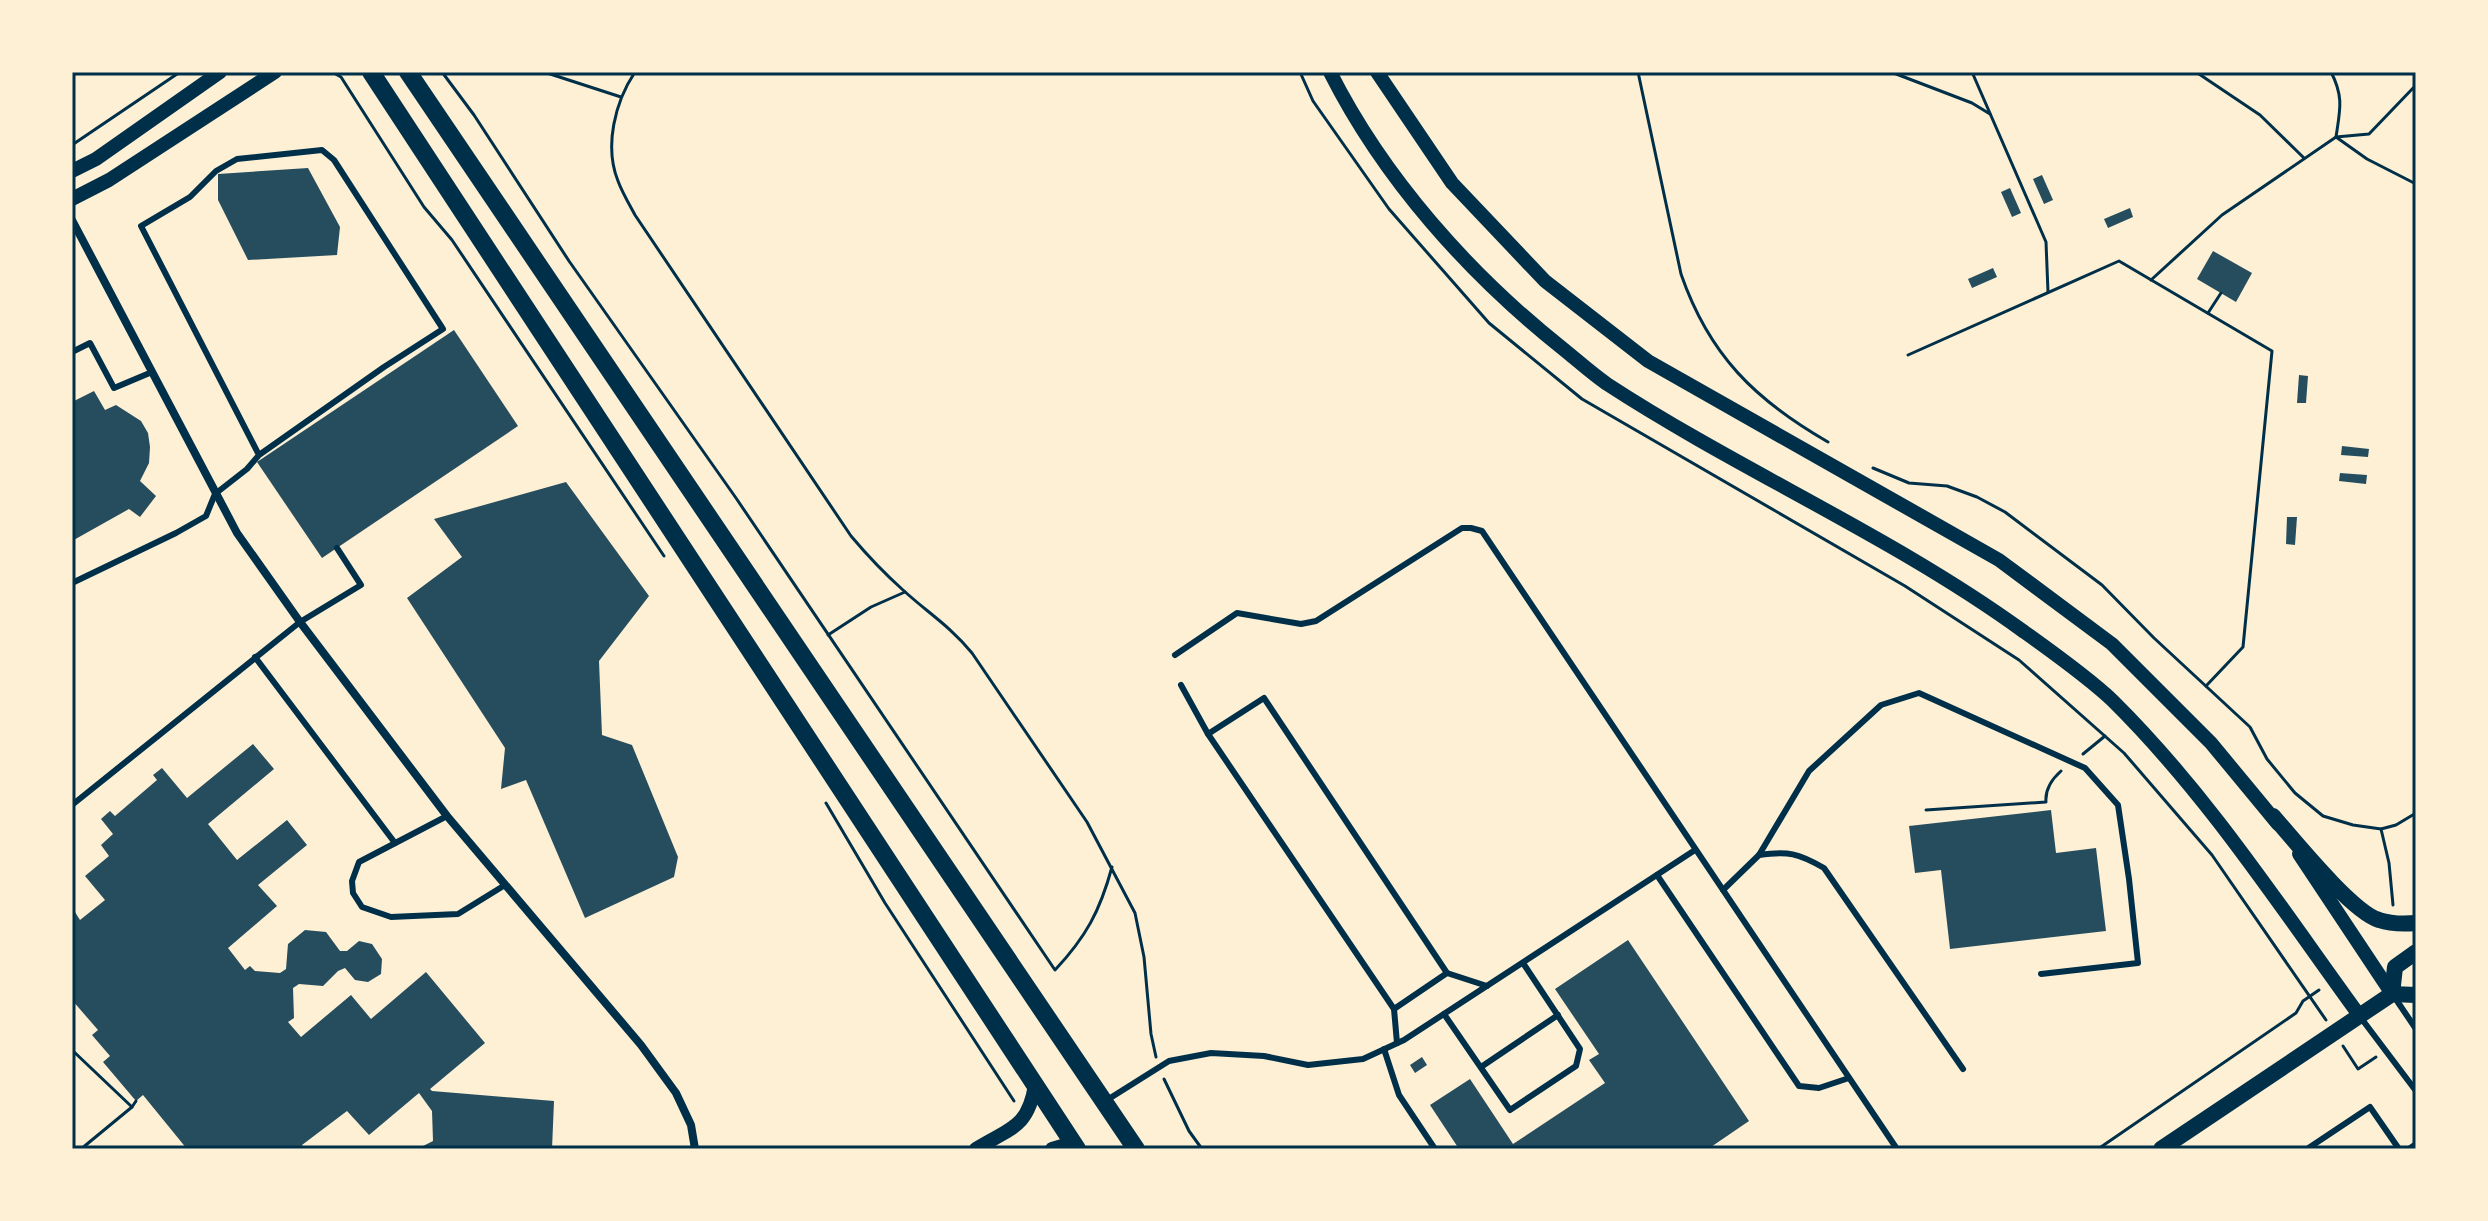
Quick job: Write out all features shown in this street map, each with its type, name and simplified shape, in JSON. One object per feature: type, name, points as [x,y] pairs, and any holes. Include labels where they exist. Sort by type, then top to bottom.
[{"type":"main road","points":[[371,72],[1074,1146]]},
{"type":"main road","points":[[408,72],[1136,1149]]},
{"type":"main road","points":[[2273,816],[2356,905],[2376,920],[2416,923]]},
{"type":"main road","points":[[2392,994],[2395,967],[2416,952]]},
{"type":"main road","points":[[2161,1149],[2392,994],[2416,995]]},
{"type":"street","points":[[72,171],[96,159],[220,72]]},
{"type":"street","points":[[72,199],[109,180],[275,72]]},
{"type":"street","points":[[1330,72],[1390,169],[1458,253],[1526,319],[1603,382],[1929,567],[2024,631],[2111,699],[2196,791],[2359,1015]]},
{"type":"street","points":[[1377,72],[1452,183],[1545,281],[1648,361],[1999,560],[2112,644],[2211,743],[2273,816],[2392,994]]},
{"type":"street","points":[[72,220],[237,533],[300,622],[447,816],[641,1045],[676,1093],[691,1125],[695,1149]]},
{"type":"street","points":[[976,1149],[1022,1121],[1031,1108],[1035,1085]]},
{"type":"street","points":[[1052,1149],[1074,1146]]},
{"type":"lane","points":[[72,583],[206,516],[215,494],[247,469],[259,455],[443,329],[334,160],[322,150],[237,159],[216,171],[190,197],[141,226],[259,455]]},
{"type":"lane","points":[[72,352],[90,343],[114,388],[152,372]]},
{"type":"lane","points":[[1175,655],[1237,613],[1301,624],[1316,621],[1462,528],[1482,531],[1897,1149]]},
{"type":"lane","points":[[72,805],[300,622],[361,585],[337,548]]},
{"type":"lane","points":[[255,657],[395,843]]},
{"type":"lane","points":[[1181,685],[1208,734],[1394,1009],[1397,1043]]},
{"type":"lane","points":[[1723,890],[1759,855],[1809,771],[1881,705],[1919,693],[2085,768],[2118,805],[2138,963],[2041,974]]},
{"type":"lane","points":[[1208,734],[1264,698],[1447,973],[1487,986]]},
{"type":"lane","points":[[447,816],[359,862],[352,881],[353,893],[362,907],[391,917],[458,914],[505,885]]},
{"type":"lane","points":[[1104,1102],[1169,1061],[1211,1053],[1264,1056],[1308,1065],[1363,1059],[1397,1043],[1444,1014],[1695,850]]},
{"type":"lane","points":[[1759,855],[1782,852],[1801,855],[1824,868],[1963,1069]]},
{"type":"lane","points":[[1657,875],[1799,1086],[1819,1088],[1849,1078]]},
{"type":"lane","points":[[1444,1014],[1510,1110],[1576,1066],[1580,1049],[1523,963]]},
{"type":"lane","points":[[1394,1009],[1447,973]]},
{"type":"lane","points":[[2392,994],[2416,1029]]},
{"type":"lane","points":[[1481,1067],[1558,1015]]},
{"type":"lane","points":[[2359,1015],[2416,1091]]},
{"type":"lane","points":[[1384,1049],[1399,1095],[1435,1149]]},
{"type":"lane","points":[[2307,1149],[2370,1107],[2399,1149]]},
{"type":"lane","points":[[2409,1149],[2416,1144]]},
{"type":"path","points":[[72,145],[180,72]]},
{"type":"path","points":[[332,72],[341,77],[424,207],[452,240],[669,564]]},
{"type":"path","points":[[341,77],[347,72]]},
{"type":"path","points":[[442,72],[474,115],[569,261],[736,498],[1055,970],[1093,923],[1104,899],[1112,867]]},
{"type":"path","points":[[544,72],[621,97]]},
{"type":"path","points":[[635,72],[621,97],[612,145],[618,181],[635,215],[851,536],[875,564],[953,631],[972,653],[1087,822],[1135,913],[1144,957],[1151,1034],[1158,1067],[1189,1131],[1202,1149]]},
{"type":"path","points":[[1300,72],[1313,101],[1389,209],[1489,323],[1582,399],[1905,586],[2019,660],[2124,753],[2212,855],[2310,996]]},
{"type":"path","points":[[1638,72],[1681,274],[1704,330],[1743,380],[1801,427],[1837,447]]},
{"type":"path","points":[[1891,72],[1972,103],[1991,115]]},
{"type":"path","points":[[1972,72],[2046,242],[2048,292]]},
{"type":"path","points":[[2196,72],[2260,115],[2304,158]]},
{"type":"path","points":[[2331,72],[2339,87],[2341,105],[2336,137]]},
{"type":"path","points":[[2151,280],[2222,215],[2304,158],[2336,137],[2369,134],[2416,85]]},
{"type":"path","points":[[2336,137],[2367,159],[2416,184]]},
{"type":"path","points":[[1908,355],[2119,261],[2272,351],[2243,647],[2206,686]]},
{"type":"path","points":[[2208,313],[2221,293]]},
{"type":"path","points":[[1872,467],[1909,483],[1947,486],[1977,497],[2005,512],[2102,585],[2250,727],[2267,759],[2295,793],[2323,816],[2381,829],[2396,825],[2416,813]]},
{"type":"path","points":[[828,635],[871,607],[905,592]]},
{"type":"path","points":[[1926,810],[2046,802],[2046,793],[2055,777],[2105,736]]},
{"type":"path","points":[[825,800],[885,903],[1025,1117]]},
{"type":"path","points":[[2381,829],[2393,902]]},
{"type":"path","points":[[2098,1149],[2296,1013],[2303,1001],[2334,980]]},
{"type":"path","points":[[72,1050],[132,1107]]},
{"type":"path","points":[[81,1149],[136,1101]]},
{"type":"building","points":[[308,168],[340,227],[337,255],[248,260],[218,200],[218,174]]},
{"type":"building","points":[[2042,175],[2053,200],[2044,204],[2033,179]]},
{"type":"building","points":[[2010,188],[2021,213],[2012,217],[2001,192]]},
{"type":"building","points":[[2130,208],[2133,217],[2108,228],[2104,219]]},
{"type":"building","points":[[2213,251],[2252,273],[2236,302],[2197,279]]},
{"type":"building","points":[[1993,268],[1997,277],[1972,288],[1968,279]]},
{"type":"building","points":[[454,330],[518,426],[322,558],[257,462]]},
{"type":"building","points":[[2299,375],[2308,376],[2306,403],[2297,403]]},
{"type":"building","points":[[94,391],[105,410],[116,405],[141,421],[148,433],[150,447],[149,463],[140,481],[156,496],[140,517],[129,509],[72,541],[72,402]]},
{"type":"building","points":[[2342,446],[2369,449],[2368,457],[2341,455]]},
{"type":"building","points":[[2340,473],[2367,475],[2366,484],[2339,481]]},
{"type":"building","points":[[566,482],[649,596],[599,661],[602,735],[632,745],[678,857],[674,877],[585,918],[526,780],[501,789],[505,748],[407,598],[462,557],[434,519]]},
{"type":"building","points":[[2287,517],[2297,517],[2295,545],[2286,544]]},
{"type":"building","points":[[253,744],[274,769],[208,824],[237,860],[287,820],[307,845],[258,885],[277,906],[228,948],[245,970],[250,966],[255,971],[280,973],[286,969],[288,944],[305,930],[326,932],[340,951],[347,951],[359,941],[372,944],[382,959],[381,974],[368,982],[355,980],[345,968],[323,986],[299,984],[293,988],[294,1018],[288,1022],[301,1037],[351,995],[371,1019],[426,972],[485,1043],[430,1089],[554,1101],[552,1149],[423,1149],[433,1141],[432,1111],[419,1093],[369,1135],[347,1111],[302,1145],[304,1149],[187,1149],[143,1095],[136,1101],[103,1062],[110,1056],[92,1035],[98,1030],[72,1000],[72,914],[75,912],[80,920],[105,900],[85,876],[109,856],[101,845],[113,834],[101,819],[110,811],[115,816],[157,780],[153,775],[162,768],[187,798]]},
{"type":"building","points":[[2051,810],[2056,853],[2096,848],[2106,931],[1950,949],[1941,870],[1915,873],[1909,826]]},
{"type":"building","points":[[1628,940],[1749,1121],[1708,1149],[1459,1149],[1430,1105],[1470,1079],[1513,1144],[1605,1083],[1589,1060],[1599,1054],[1555,989]]},
{"type":"building","points":[[1422,1057],[1427,1065],[1415,1073],[1410,1065]]}]
